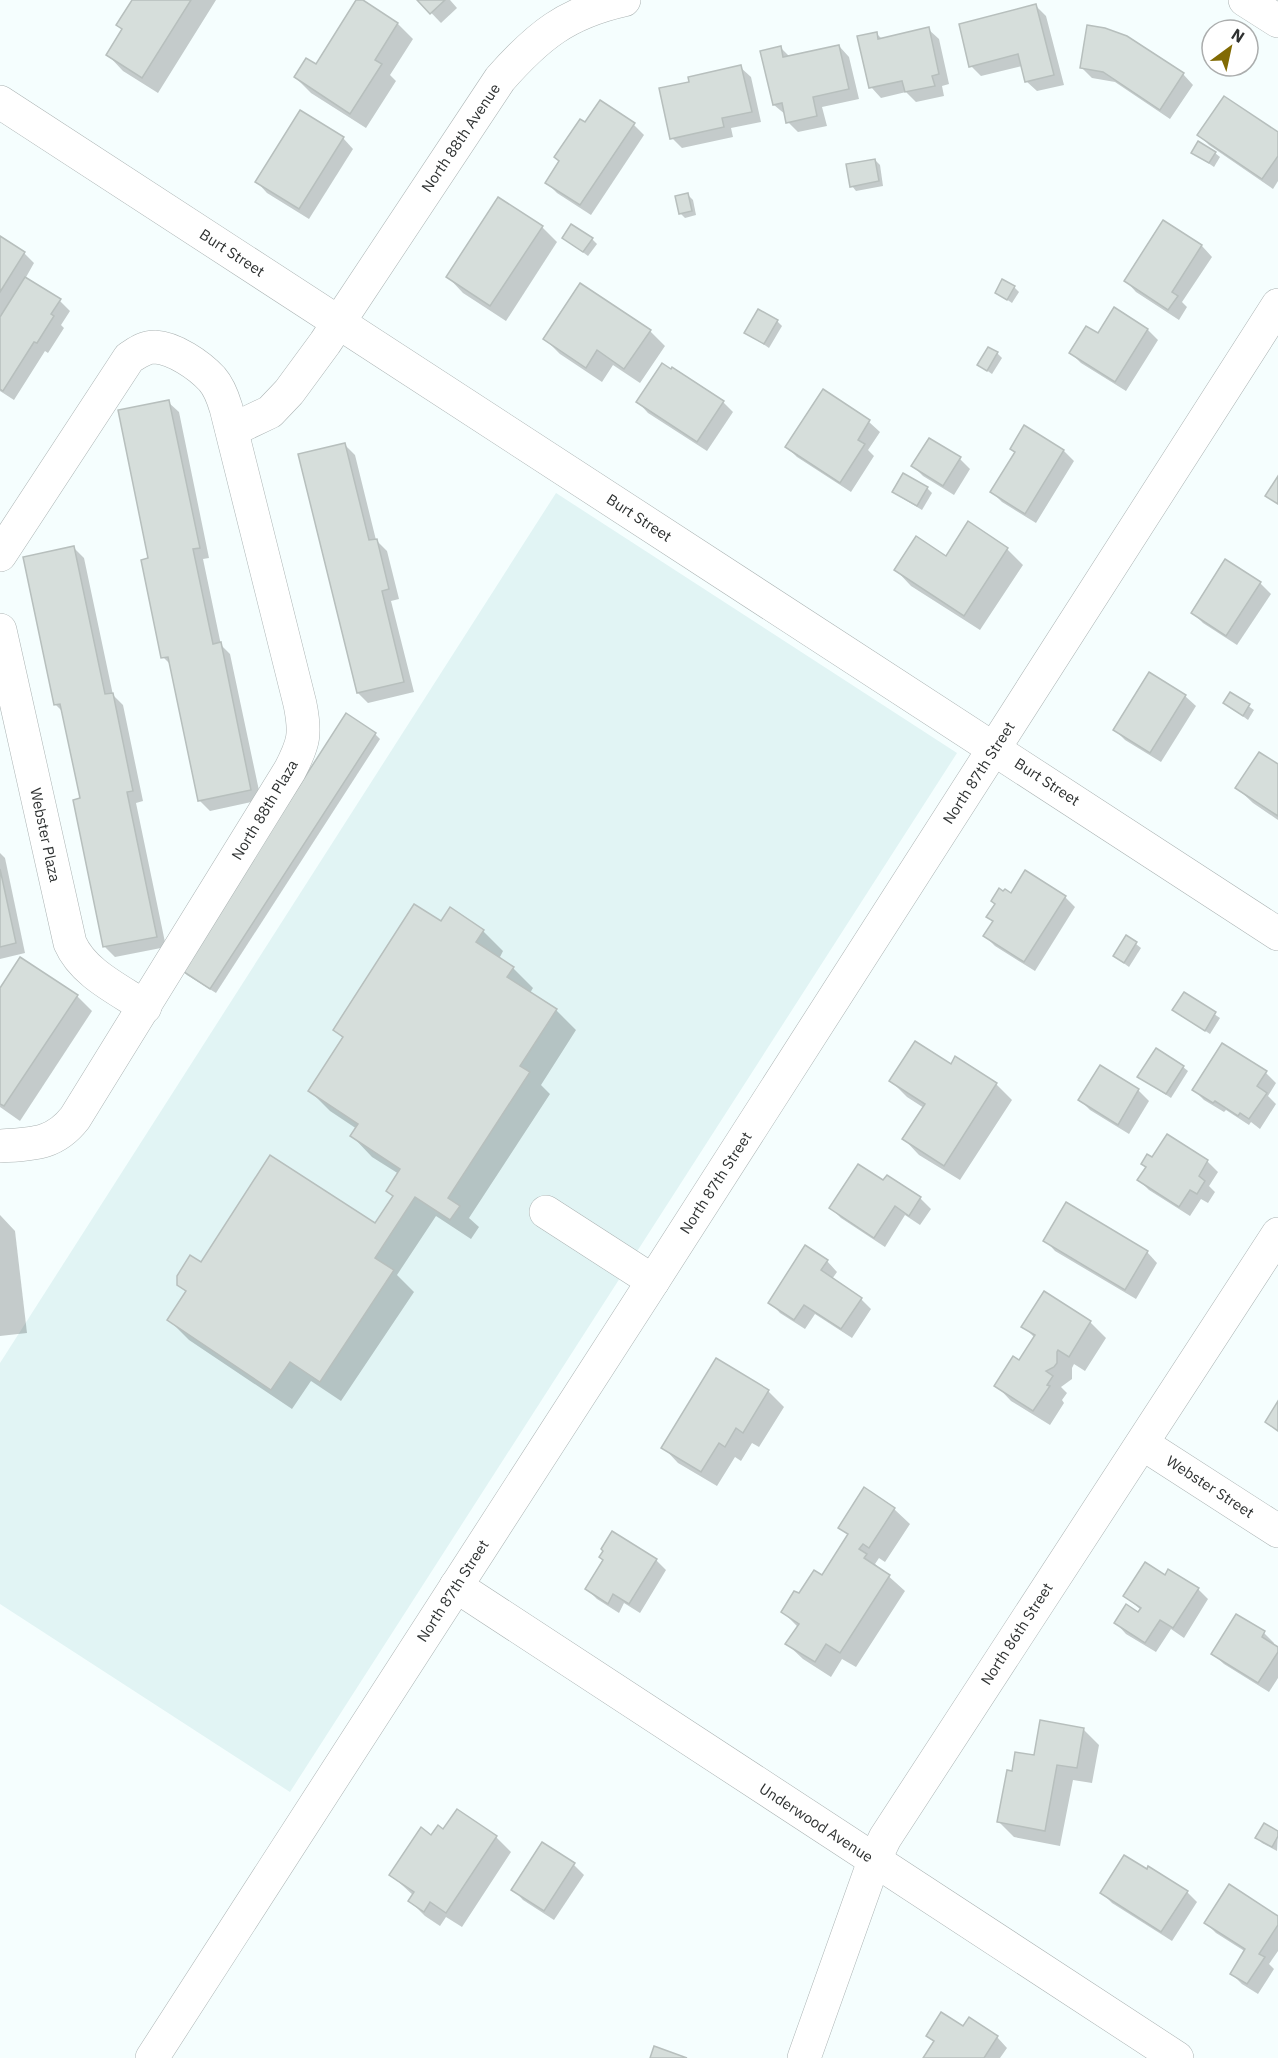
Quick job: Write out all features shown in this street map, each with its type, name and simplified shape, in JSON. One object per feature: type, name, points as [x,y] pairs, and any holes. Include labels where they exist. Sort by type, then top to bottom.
[{"type":"street","name":"North 88th Avenue","points":[[338,322],[500,79],[526,49],[550,30],[587,11],[624,0]]},
{"type":"street","points":[[1245,0],[1278,21]]},
{"type":"street","name":"Burt Street","points":[[0,102],[1278,934]]},
{"type":"street","points":[[0,555],[120,369],[140,350],[153,347],[167,349],[206,373],[221,394],[232,430],[259,419],[278,404],[306,370],[338,322]]},
{"type":"street","name":"North 87th Street","points":[[152,2058],[995,748],[1272,327]]},
{"type":"street","name":"North 88th Plaza","points":[[0,1146],[43,1142],[60,1134],[82,1108],[290,770],[303,745],[304,728],[300,704],[232,430]]},
{"type":"street","name":"Webster Plaza","points":[[0,630],[70,943],[74,952],[86,966],[100,978],[145,1006]]},
{"type":"street","points":[[546,1212],[653,1281]]},
{"type":"street","name":"North 86th Street","points":[[804,2058],[874,1861],[898,1816],[1278,1234]]},
{"type":"street","name":"Webster Street","points":[[1143,1444],[1278,1531]]},
{"type":"street","name":"Underwood Avenue","points":[[456,1586],[1177,2058]]},
{"type":"shaded area","points":[[556,493],[957,753],[290,1792],[0,1604],[0,1363]]},
{"type":"building","points":[[132,0],[191,0],[142,78],[106,55],[122,29],[116,25]]},
{"type":"building","points":[[356,0],[363,0],[398,23],[375,60],[382,64],[350,114],[294,77],[306,58],[316,64]]},
{"type":"building","points":[[417,0],[445,0],[430,14]]},
{"type":"building","points":[[1036,4],[1054,75],[1025,82],[1018,54],[969,67],[959,24]]},
{"type":"building","points":[[1087,25],[1105,28],[1127,36],[1184,73],[1160,110],[1103,72],[1080,68]]},
{"type":"building","points":[[929,27],[939,74],[932,76],[935,86],[905,92],[902,81],[869,88],[857,36],[877,32],[878,39]]},
{"type":"building","points":[[839,45],[849,89],[813,97],[817,116],[786,123],[782,103],[773,105],[760,51],[781,46],[783,57]]},
{"type":"building","points":[[741,65],[752,112],[722,118],[724,127],[670,139],[659,88],[689,82],[688,77]]},
{"type":"building","points":[[1224,96],[1278,132],[1278,156],[1262,179],[1197,135]]},
{"type":"building","points":[[600,100],[635,123],[580,205],[545,183],[559,161],[554,157],[580,119],[585,122]]},
{"type":"building","points":[[300,110],[344,137],[299,209],[255,182]]},
{"type":"building","points":[[1198,141],[1216,152],[1209,163],[1191,153]]},
{"type":"building","points":[[875,159],[879,181],[850,187],[846,164]]},
{"type":"building","points":[[688,193],[692,211],[679,214],[675,196]]},
{"type":"building","points":[[498,197],[543,226],[490,306],[446,277]]},
{"type":"building","points":[[1163,220],[1202,245],[1172,292],[1178,296],[1168,310],[1124,281]]},
{"type":"building","points":[[571,224],[593,238],[583,252],[562,238]]},
{"type":"building","points":[[0,236],[25,252],[0,292]]},
{"type":"building","points":[[25,277],[61,299],[51,314],[54,316],[37,343],[34,342],[3,391],[0,389],[0,317]]},
{"type":"building","points":[[1002,279],[1015,286],[1007,300],[995,293]]},
{"type":"building","points":[[580,283],[651,330],[624,369],[597,350],[586,368],[543,339]]},
{"type":"building","points":[[1114,307],[1148,329],[1115,382],[1069,353],[1086,326],[1098,333]]},
{"type":"building","points":[[758,309],[778,320],[764,344],[744,333]]},
{"type":"building","points":[[988,347],[998,352],[987,371],[977,365]]},
{"type":"building","points":[[662,363],[671,369],[672,367],[724,401],[697,442],[636,402]]},
{"type":"building","points":[[823,389],[870,420],[858,440],[865,444],[840,483],[785,447]]},
{"type":"building","points":[[169,400],[200,548],[193,549],[213,644],[221,642],[251,790],[198,801],[168,657],[161,658],[141,560],[148,558],[118,410]]},
{"type":"building","points":[[1024,425],[1064,450],[1025,514],[990,492],[1015,452],[1010,449]]},
{"type":"building","points":[[929,438],[961,457],[943,486],[911,466]]},
{"type":"building","points":[[345,443],[369,540],[377,539],[389,589],[382,591],[404,682],[357,693],[298,454]]},
{"type":"building","points":[[903,473],[928,487],[917,506],[892,492]]},
{"type":"building","points":[[1278,476],[1278,504],[1265,496]]},
{"type":"building","points":[[968,521],[1008,548],[964,616],[894,570],[916,536],[946,556]]},
{"type":"building","points":[[74,546],[105,694],[113,693],[133,791],[127,792],[157,937],[103,947],[73,800],[80,798],[60,704],[54,705],[23,557]]},
{"type":"building","points":[[1225,559],[1261,582],[1226,636],[1191,613]]},
{"type":"building","points":[[1149,672],[1186,695],[1150,753],[1113,730]]},
{"type":"building","points":[[1230,692],[1250,704],[1243,716],[1223,703]]},
{"type":"building","points":[[346,713],[376,733],[210,989],[181,970]]},
{"type":"building","points":[[1259,752],[1278,764],[1278,816],[1235,788]]},
{"type":"building","points":[[0,869],[16,943],[0,947]]},
{"type":"building","points":[[1025,870],[1066,896],[1024,962],[983,936],[993,921],[986,917],[995,904],[991,901],[999,888],[1011,893]]},
{"type":"building","points":[[414,904],[441,921],[450,907],[484,930],[476,942],[514,967],[507,977],[557,1009],[520,1066],[530,1072],[448,1198],[460,1206],[450,1220],[415,1197],[375,1258],[394,1270],[320,1382],[290,1362],[271,1390],[167,1320],[186,1291],[177,1285],[177,1276],[190,1255],[201,1262],[270,1155],[375,1223],[393,1196],[386,1191],[400,1169],[350,1136],[358,1124],[308,1091],[343,1037],[333,1030]]},
{"type":"building","points":[[1126,935],[1137,942],[1124,963],[1113,956]]},
{"type":"building","points":[[20,957],[78,995],[4,1106],[0,1104],[0,988]]},
{"type":"building","points":[[1184,992],[1216,1012],[1205,1031],[1172,1010]]},
{"type":"building","points":[[915,1041],[951,1064],[955,1056],[997,1083],[944,1166],[902,1139],[925,1104],[889,1081]]},
{"type":"building","points":[[1222,1043],[1267,1071],[1257,1086],[1267,1093],[1249,1119],[1240,1113],[1238,1116],[1192,1090]]},
{"type":"building","points":[[1156,1048],[1184,1066],[1166,1094],[1137,1077]]},
{"type":"building","points":[[1100,1065],[1139,1089],[1118,1125],[1078,1100]]},
{"type":"building","points":[[1167,1134],[1208,1160],[1199,1176],[1205,1181],[1197,1194],[1190,1190],[1179,1207],[1137,1180],[1146,1167],[1141,1164],[1147,1154],[1152,1157]]},
{"type":"building","points":[[858,1164],[883,1180],[887,1175],[921,1197],[909,1216],[895,1206],[874,1238],[829,1208]]},
{"type":"building","points":[[1066,1202],[1148,1251],[1125,1290],[1043,1241]]},
{"type":"building","points":[[805,1245],[828,1260],[821,1270],[862,1298],[841,1329],[804,1305],[794,1320],[768,1303]]},
{"type":"building","points":[[1044,1291],[1091,1321],[1069,1357],[1058,1350],[1057,1363],[1046,1371],[1053,1376],[1047,1385],[1050,1386],[1033,1411],[994,1386],[1013,1356],[1019,1360],[1035,1335],[1021,1327]]},
{"type":"building","points":[[716,1358],[769,1390],[743,1433],[736,1428],[725,1447],[719,1443],[701,1472],[661,1448]]},
{"type":"building","points":[[1278,1401],[1278,1431],[1265,1422]]},
{"type":"building","points":[[864,1487],[895,1508],[869,1548],[863,1544],[859,1549],[867,1554],[864,1558],[890,1575],[840,1653],[826,1644],[815,1662],[785,1644],[799,1624],[781,1612],[794,1591],[799,1593],[814,1570],[822,1575],[848,1534],[838,1528]]},
{"type":"building","points":[[612,1531],[657,1559],[629,1604],[613,1594],[608,1604],[585,1589],[603,1560],[599,1557],[603,1551],[601,1549]]},
{"type":"building","points":[[1145,1562],[1165,1575],[1168,1569],[1199,1588],[1173,1628],[1160,1620],[1145,1643],[1114,1623],[1126,1604],[1138,1612],[1141,1608],[1123,1596]]},
{"type":"building","points":[[1236,1614],[1265,1631],[1262,1637],[1278,1647],[1278,1652],[1258,1683],[1211,1654]]},
{"type":"building","points":[[1040,1720],[1084,1728],[1077,1768],[1057,1765],[1045,1831],[997,1822],[1007,1770],[1012,1771],[1015,1752],[1034,1755]]},
{"type":"building","points":[[457,1809],[497,1836],[446,1913],[430,1902],[424,1912],[408,1901],[414,1892],[389,1875],[421,1827],[431,1835],[438,1825],[443,1829]]},
{"type":"building","points":[[1264,1823],[1278,1831],[1272,1847],[1255,1838]]},
{"type":"building","points":[[542,1842],[575,1863],[544,1911],[511,1890]]},
{"type":"building","points":[[1124,1855],[1147,1869],[1148,1866],[1188,1891],[1161,1932],[1100,1893]]},
{"type":"building","points":[[1229,1884],[1278,1916],[1278,1925],[1259,1954],[1265,1957],[1247,1984],[1230,1974],[1245,1949],[1204,1923]]},
{"type":"building","points":[[941,2012],[963,2026],[969,2017],[998,2036],[984,2058],[923,2058],[934,2041],[926,2036]]},
{"type":"building","points":[[654,2046],[687,2058],[650,2058]]}]
